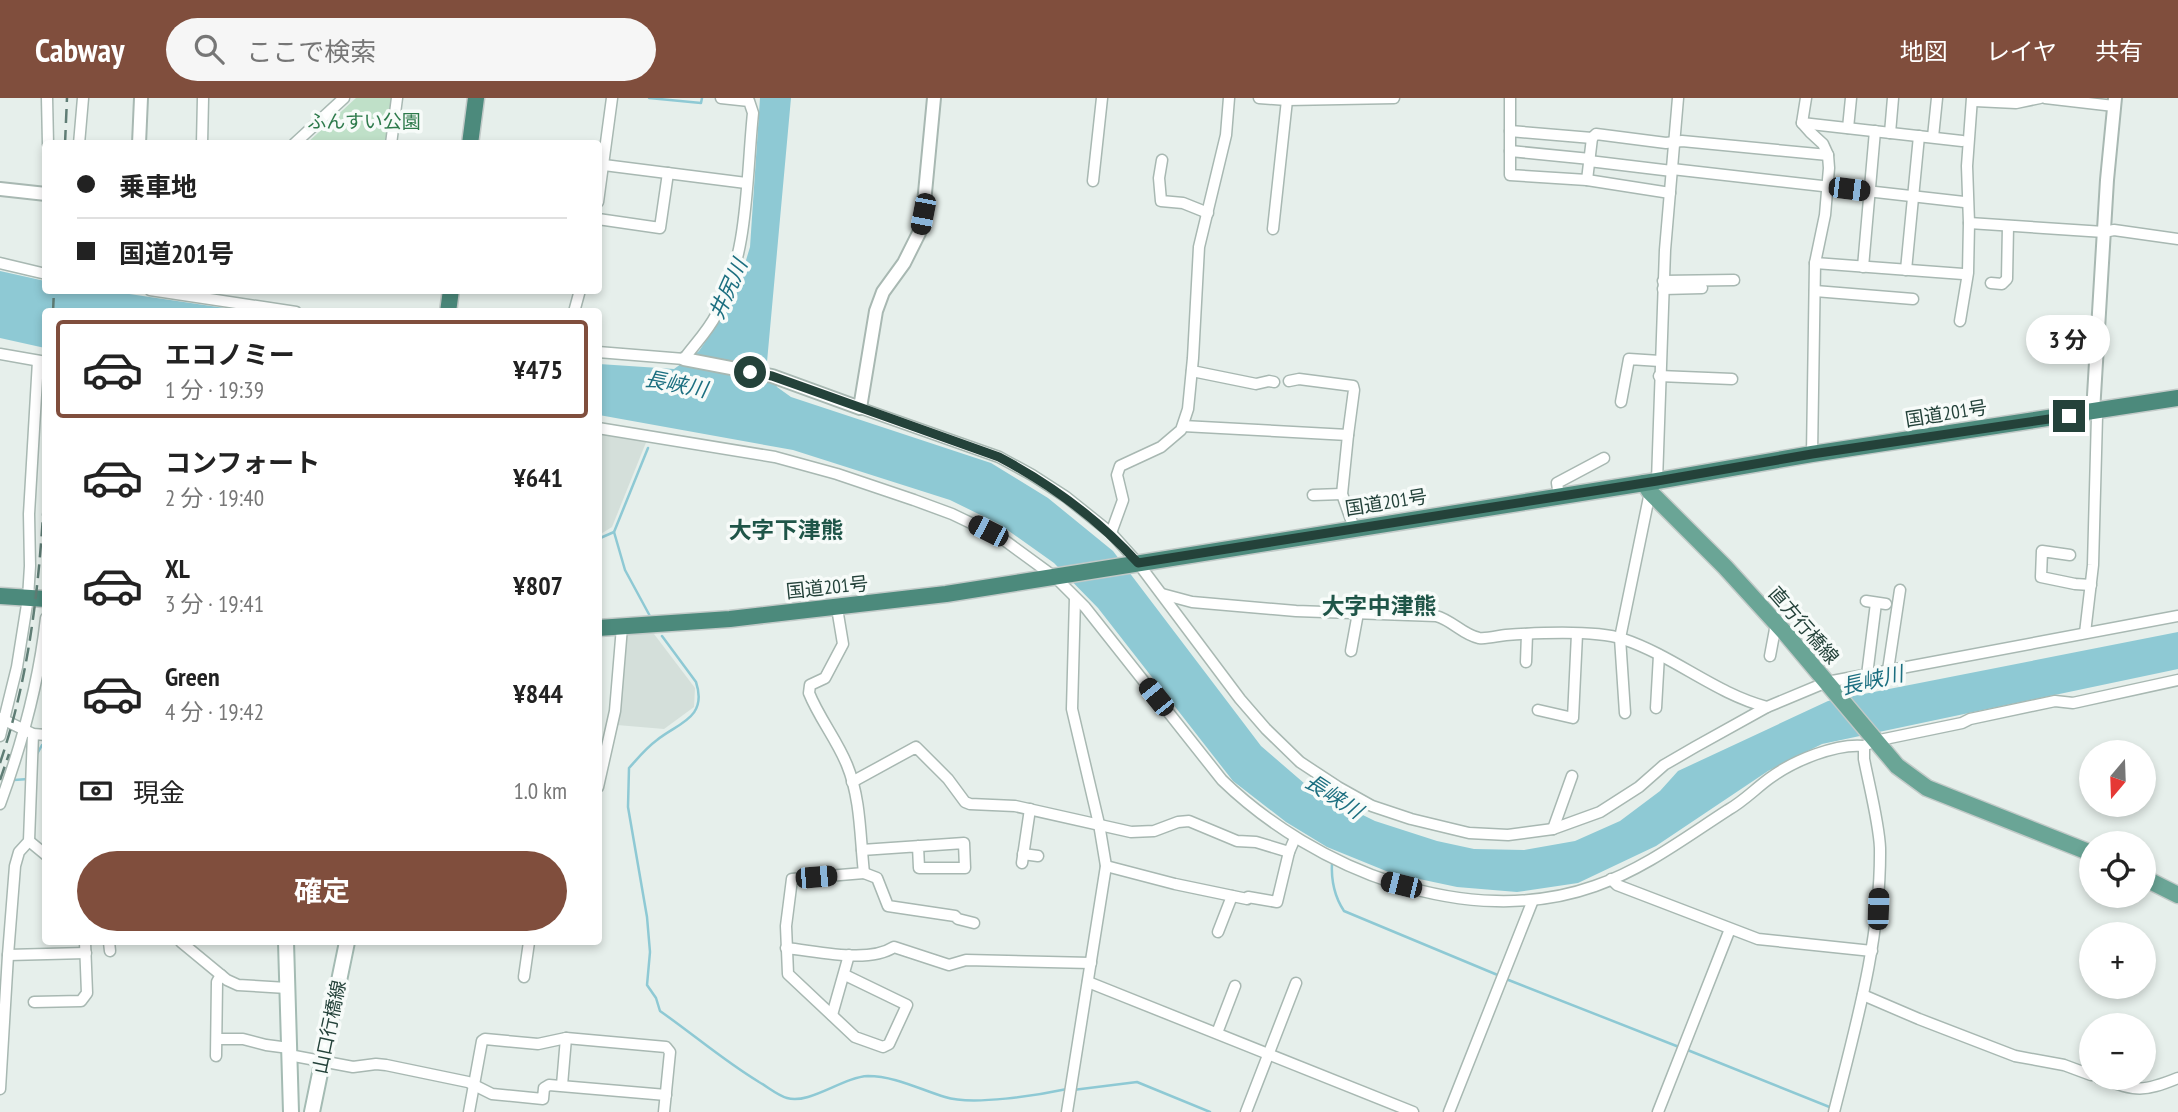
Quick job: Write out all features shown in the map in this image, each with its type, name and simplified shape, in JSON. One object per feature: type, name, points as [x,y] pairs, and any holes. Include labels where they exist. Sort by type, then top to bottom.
[{"type":"highway","points":[[471,140],[476,98]]},
{"type":"highway","name":"国道201号","points":[[602,628],[837,608],[1059,577],[1559,496],[1650,485],[1812,454],[2178,398]]},
{"type":"highway","points":[[0,596],[42,599]]},
{"type":"main road","name":"直方行橋線","points":[[1650,485],[1829,685],[1869,740],[1898,766],[1927,788],[2079,848]]},
{"type":"main road","points":[[2156,884],[2178,895]]},
{"type":"main road","name":"山口行橋線","points":[[286,945],[291,1112]]},
{"type":"main road","name":"山口行橋線","points":[[312,1112],[346,945]]},
{"type":"street","points":[[47,98],[48,140]]},
{"type":"street","points":[[79,140],[83,98]]},
{"type":"street","points":[[139,140],[141,98]]},
{"type":"street","points":[[202,140],[203,98]]},
{"type":"street","points":[[298,140],[344,98]]},
{"type":"street","points":[[392,140],[397,98]]},
{"type":"street","points":[[602,177],[612,98]]},
{"type":"street","points":[[684,359],[715,318],[728,289],[741,247],[753,113],[749,101],[721,98]]},
{"type":"street","points":[[860,408],[876,311],[883,292],[904,264],[919,233],[934,98]]},
{"type":"street","points":[[1093,181],[1102,98]]},
{"type":"street","points":[[1111,533],[1123,500],[1117,475],[1120,466],[1153,453],[1181,430],[1188,410],[1199,247],[1226,135],[1229,98]]},
{"type":"street","points":[[1259,98],[1394,98]]},
{"type":"street","points":[[1510,98],[1510,175],[1587,180],[1670,193]]},
{"type":"street","points":[[1625,713],[1620,638],[1650,485],[1678,98]]},
{"type":"street","points":[[1802,123],[1806,98]]},
{"type":"street","points":[[1848,128],[1851,98]]},
{"type":"street","points":[[1890,133],[1893,98]]},
{"type":"street","points":[[1933,137],[1937,98]]},
{"type":"street","points":[[1961,321],[1968,273],[1967,166],[1973,99],[2042,98],[2115,102],[2093,412],[2097,416],[2097,460],[2091,585],[2085,634]]},
{"type":"street","points":[[1273,229],[1287,100]]},
{"type":"street","points":[[1802,123],[1962,141]]},
{"type":"street","points":[[1802,123],[1823,144],[1828,155],[1828,186],[1815,263],[1812,454]]},
{"type":"street","points":[[1510,131],[1592,138]]},
{"type":"street","points":[[1863,267],[1875,131]]},
{"type":"street","points":[[1587,180],[1592,138],[1596,134],[1666,144],[1674,141],[1828,155]]},
{"type":"street","points":[[1906,270],[1919,136]]},
{"type":"street","points":[[1510,151],[1964,202]]},
{"type":"street","points":[[1162,160],[1159,178],[1161,201],[1183,203],[1208,213]]},
{"type":"street","points":[[604,165],[746,183]]},
{"type":"street","points":[[602,220],[660,228],[668,173]]},
{"type":"street","points":[[0,189],[42,194]]},
{"type":"street","points":[[1969,223],[2104,232],[2114,230],[2178,239]]},
{"type":"street","points":[[1991,283],[2002,284],[2007,279],[2008,226]]},
{"type":"street","points":[[0,263],[42,273]]},
{"type":"street","points":[[1815,263],[1963,274]]},
{"type":"street","points":[[1663,285],[1734,280]]},
{"type":"street","points":[[1663,285],[1702,288]]},
{"type":"street","points":[[1815,291],[1913,299]]},
{"type":"street","points":[[197,294],[221,296],[277,308]]},
{"type":"street","points":[[602,352],[684,359],[772,376],[999,457],[1032,475],[1111,533],[1240,699],[1300,762],[1338,787],[1385,810],[1469,834],[1508,835],[1553,829],[1600,812],[1639,787],[1664,765],[1768,707],[1829,685],[1867,674],[2178,616]]},
{"type":"street","points":[[0,354],[42,361],[29,514],[28,598],[17,667],[2,719],[0,736]]},
{"type":"street","points":[[1621,402],[1629,359],[1660,361]]},
{"type":"street","points":[[1192,371],[1239,382],[1274,382]]},
{"type":"street","points":[[1659,376],[1732,380]]},
{"type":"street","points":[[1289,381],[1298,379],[1353,386],[1342,494],[1354,528]]},
{"type":"street","points":[[1183,426],[1348,435]]},
{"type":"street","points":[[602,429],[775,457],[914,500],[1000,537],[1059,577],[1222,780],[1246,803],[1294,838],[1342,864],[1385,881],[1438,894],[1485,901],[1533,900],[1577,892],[1597,886],[1651,860],[1734,807],[1772,776],[1826,751],[2055,701],[2073,703],[2178,680]]},
{"type":"street","points":[[1559,496],[1557,483],[1604,458]]},
{"type":"street","points":[[1313,495],[1342,494]]},
{"type":"street","points":[[2070,555],[2042,551],[2041,577],[2091,585]]},
{"type":"street","points":[[1888,670],[1900,590]]},
{"type":"street","points":[[1161,594],[1192,602],[1296,611],[1443,618],[1480,638],[1527,634],[1577,634],[1620,638],[1659,654],[1737,696],[1768,707]]},
{"type":"street","points":[[1066,1112],[1106,866],[1072,709],[1075,597]]},
{"type":"street","points":[[1867,674],[1876,603]]},
{"type":"street","points":[[837,608],[843,644],[825,678],[810,685],[809,689],[846,764],[852,782],[858,809],[864,873]]},
{"type":"street","points":[[1351,651],[1358,613]]},
{"type":"street","points":[[1770,656],[1776,624]]},
{"type":"street","points":[[603,747],[618,684],[622,627]]},
{"type":"street","points":[[1526,662],[1527,634]]},
{"type":"street","points":[[1538,710],[1573,718],[1577,634]]},
{"type":"street","points":[[0,1089],[3,991],[15,866],[19,852],[29,841],[29,732],[42,648]]},
{"type":"street","points":[[1656,708],[1659,654]]},
{"type":"street","points":[[2,719],[29,732],[42,734]]},
{"type":"street","points":[[0,804],[29,732]]},
{"type":"street","points":[[1834,1112],[1863,995],[1878,909],[1880,845],[1864,759],[1869,740]]},
{"type":"street","points":[[852,782],[916,747],[948,779],[965,802],[970,804],[1016,806],[1142,833],[1189,821],[1237,841],[1256,842],[1289,852]]},
{"type":"street","points":[[1553,829],[1572,776]]},
{"type":"street","points":[[1030,809],[1022,859],[1038,856]]},
{"type":"street","points":[[1106,866],[1175,884],[1277,902],[1294,838]]},
{"type":"street","points":[[29,841],[42,852]]},
{"type":"street","points":[[862,849],[964,843],[965,868],[919,868],[918,846]]},
{"type":"street","points":[[845,975],[907,1005],[889,1044],[883,1047],[855,1037],[788,974],[786,926],[792,879],[864,873],[877,878],[888,906],[955,916],[974,923]]},
{"type":"street","points":[[1611,879],[1617,885],[1758,939],[1872,951]]},
{"type":"street","points":[[1218,932],[1233,896]]},
{"type":"street","points":[[1449,1112],[1533,900]]},
{"type":"street","points":[[1658,1112],[1730,929]]},
{"type":"street","points":[[34,1002],[81,1001],[86,993],[85,945]]},
{"type":"street","points":[[185,945],[232,982],[244,986],[287,988]]},
{"type":"street","points":[[524,977],[529,945]]},
{"type":"street","points":[[786,948],[849,955],[877,955],[894,947],[949,965],[965,960],[1091,963]]},
{"type":"street","points":[[8,955],[86,953]]},
{"type":"street","points":[[832,1015],[849,955]]},
{"type":"street","points":[[216,1056],[218,982],[221,975]]},
{"type":"street","points":[[1088,982],[1413,1112]]},
{"type":"street","points":[[1246,1112],[1269,1054],[1292,1007],[1296,983]]},
{"type":"street","points":[[1217,1033],[1235,986]]},
{"type":"street","points":[[1863,995],[2015,1056],[2079,1071]]},
{"type":"street","points":[[562,1085],[566,1038]]},
{"type":"street","points":[[469,1112],[482,1041],[485,1039],[538,1044],[566,1038],[666,1047],[670,1052],[664,1112]]},
{"type":"street","points":[[218,1039],[243,1039],[322,1062],[354,1067],[380,1064],[474,1085],[492,1094],[543,1099]]},
{"type":"street","points":[[2156,1086],[2178,1077]]},
{"type":"street","points":[[542,1112],[544,1088],[548,1085],[666,1095]]},
{"type":"shaded area","points":[[602,434],[647,440],[612,527],[602,533]]},
{"type":"shaded area","points":[[625,633],[654,634],[695,688],[694,707],[664,729],[617,725]]},
{"type":"green space","name":"ふんすい公園","points":[[356,98],[395,98],[388,140],[310,140]]},
{"type":"water","name":"長峡川","points":[[760,98],[791,98],[767,362],[777,387],[791,397],[991,463],[1048,498],[1113,551],[1261,746],[1312,790],[1375,821],[1437,841],[1474,849],[1524,850],[1575,841],[1620,821],[1660,791],[1678,771],[1828,701],[2178,632],[2178,669],[1822,744],[1768,771],[1656,846],[1578,883],[1517,892],[1457,887],[1391,873],[1327,847],[1286,822],[1233,781],[1098,608],[1054,563],[999,524],[950,500],[793,450],[602,416],[602,364],[674,369],[699,351],[734,300],[750,247]]},
{"type":"water","points":[[0,271],[42,280],[42,294],[129,294],[225,308],[42,308],[42,347],[0,338]]},
{"type":"waterway","points":[[649,98],[701,103],[702,98]]},
{"type":"waterway","points":[[648,448],[614,532],[625,570],[651,618]]},
{"type":"waterway","points":[[602,537],[614,532]]},
{"type":"waterway","points":[[662,636],[696,682],[699,694],[698,704],[689,718],[653,743],[629,768],[628,807],[647,917],[650,952],[647,985],[656,998],[660,1011],[733,1065],[787,1098],[805,1098],[868,1076],[898,1081],[945,1097],[972,1100],[1006,1099],[1067,1089]]},
{"type":"waterway","points":[[37,754],[42,745]]},
{"type":"waterway","points":[[14,780],[28,779]]},
{"type":"waterway","points":[[1332,862],[1334,888],[1344,911],[1500,976]]},
{"type":"waterway","points":[[1506,979],[1679,1047]]},
{"type":"waterway","points":[[1685,1049],[1832,1108]]},
{"type":"waterway","points":[[1073,1090],[1137,1082],[1210,1112]]},
{"type":"railway","points":[[65,140],[67,98]]},
{"type":"railway","points":[[53,308],[54,294]]},
{"type":"railway","points":[[0,763],[28,652],[42,524]]},
{"type":"railway","points":[[0,780],[9,754]]},
{"type":"district","name":"大字下津熊","points":[[786,529]]},
{"type":"district","name":"大字中津熊","points":[[1379,605]]},
{"type":"route","points":[[750,372],[772,376],[999,457],[1066,498],[1111,533],[1138,563],[1812,454],[2069,416]]},
{"type":"water label","name":"井尻川","points":[[728,289]]}]
